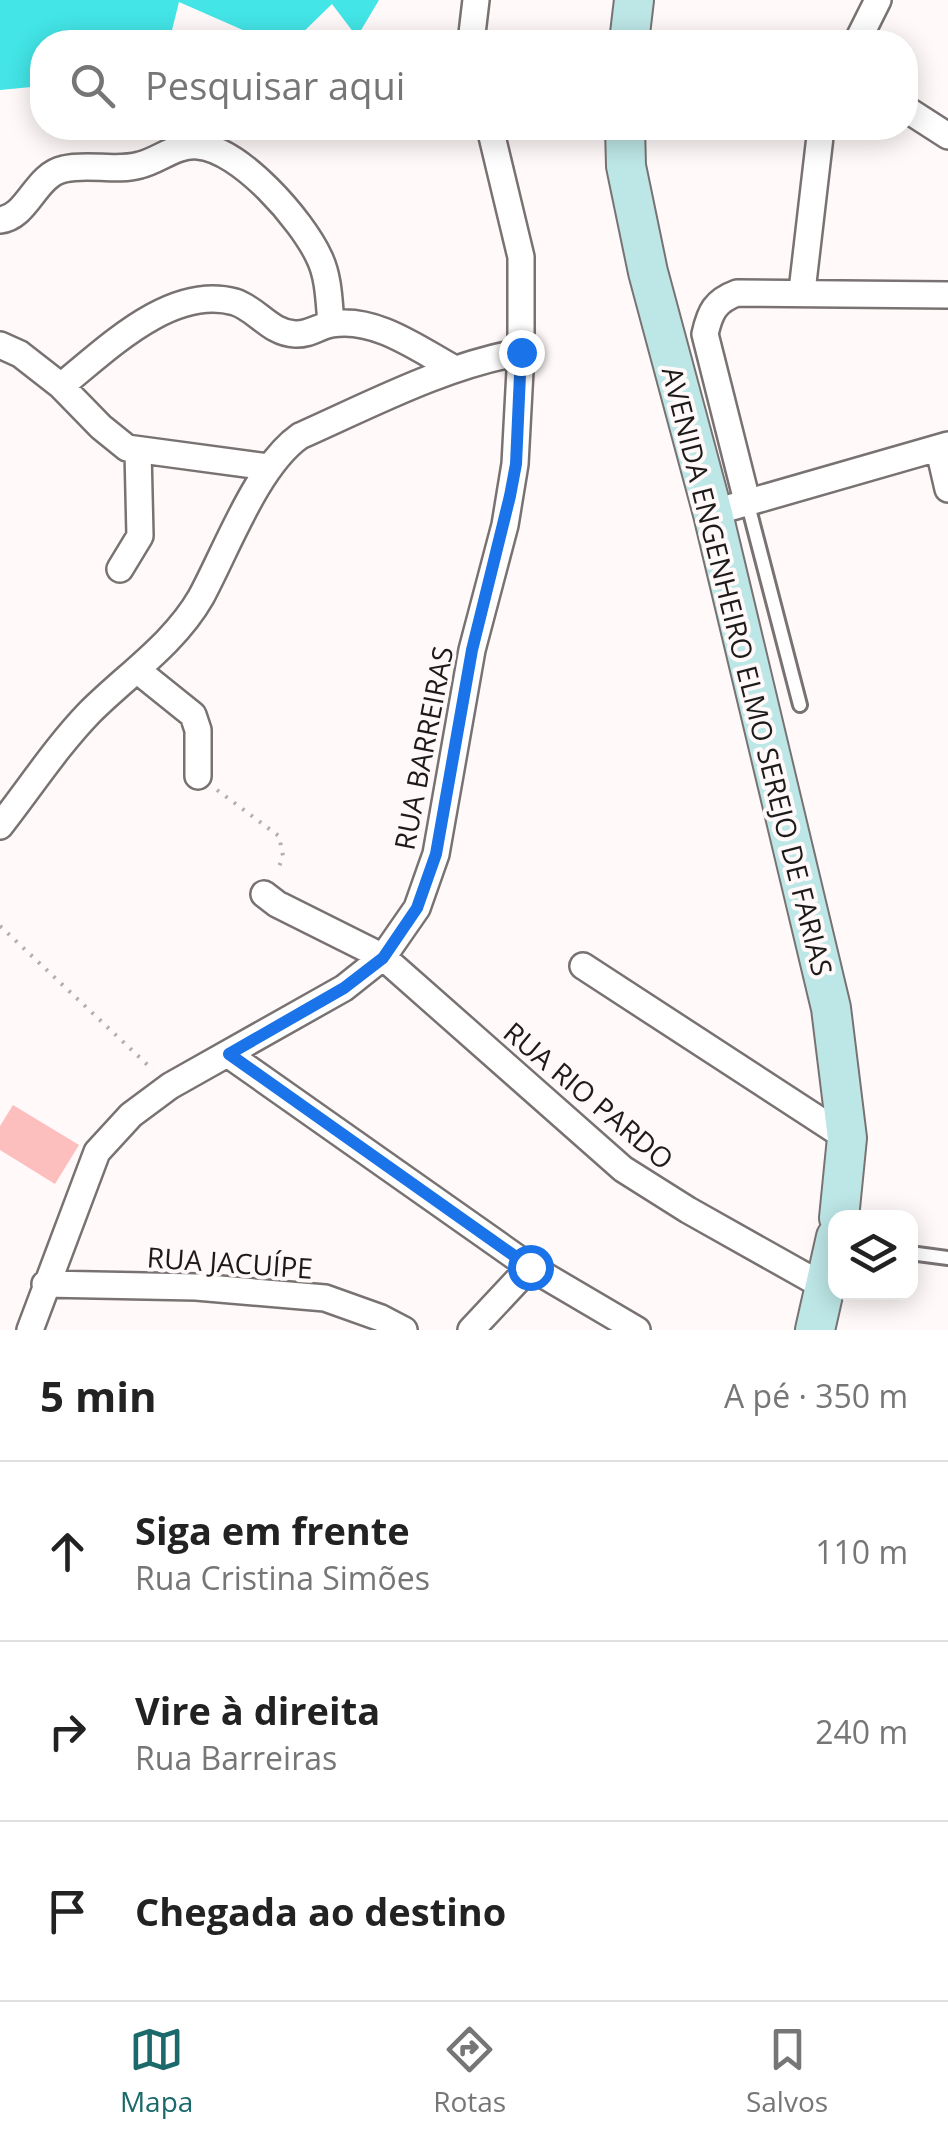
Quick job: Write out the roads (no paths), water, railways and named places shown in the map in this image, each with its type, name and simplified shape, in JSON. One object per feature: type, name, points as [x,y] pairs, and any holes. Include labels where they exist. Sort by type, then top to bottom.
[{"type":"main road","points":[[630,30],[634,0]]},
{"type":"main road","name":"AVENIDA ENGENHEIRO ELMO SEREJO DE FARIAS","points":[[625,140],[626,166],[648,272],[730,507],[831,1008],[847,1138],[840,1210]]},
{"type":"main road","points":[[815,1330],[828,1273]]},
{"type":"street","points":[[472,30],[476,0]]},
{"type":"street","points":[[862,30],[878,0]]},
{"type":"street","points":[[918,117],[948,136]]},
{"type":"street","name":"RUA BARREIRAS","points":[[30,1330],[104,1140],[170,1086],[344,988],[383,958],[417,908],[436,854],[472,650],[516,464],[521,258],[493,140]]},
{"type":"street","points":[[802,291],[820,140]]},
{"type":"street","points":[[0,220],[12,217],[44,181],[63,168],[139,166],[169,151],[200,146],[222,153],[252,174],[294,218],[322,263],[331,324]]},
{"type":"street","points":[[948,295],[737,293],[723,298],[709,316],[705,334],[730,507],[943,447],[948,488]]},
{"type":"street","points":[[60,386],[144,321],[194,303],[232,302],[284,332],[298,334],[331,324],[379,330],[453,368]]},
{"type":"street","points":[[0,346],[20,354],[60,386],[118,442],[138,451],[268,467]]},
{"type":"street","points":[[0,826],[86,716],[178,628],[199,600],[268,467],[286,445],[453,368],[521,352]]},
{"type":"street","points":[[120,569],[140,536],[138,451]]},
{"type":"street","points":[[144,662],[193,716],[198,730],[198,776]]},
{"type":"street","name":"RUA RIO PARDO","points":[[264,894],[383,958],[623,1168],[688,1210],[825,1287]]},
{"type":"street","points":[[583,966],[847,1138]]},
{"type":"street","points":[[229,1054],[530,1267],[637,1330]]},
{"type":"street","points":[[472,1330],[530,1267]]},
{"type":"street","name":"RUA JACUÍPE","points":[[45,1284],[196,1287],[325,1298],[404,1330]]},
{"type":"lane","points":[[730,507],[800,705]]},
{"type":"lane","points":[[918,1253],[948,1258]]},
{"type":"water","points":[[0,0],[379,0],[361,30],[352,30],[332,4],[305,30],[243,30],[179,2],[172,30],[30,30],[30,87],[0,90]]}]
